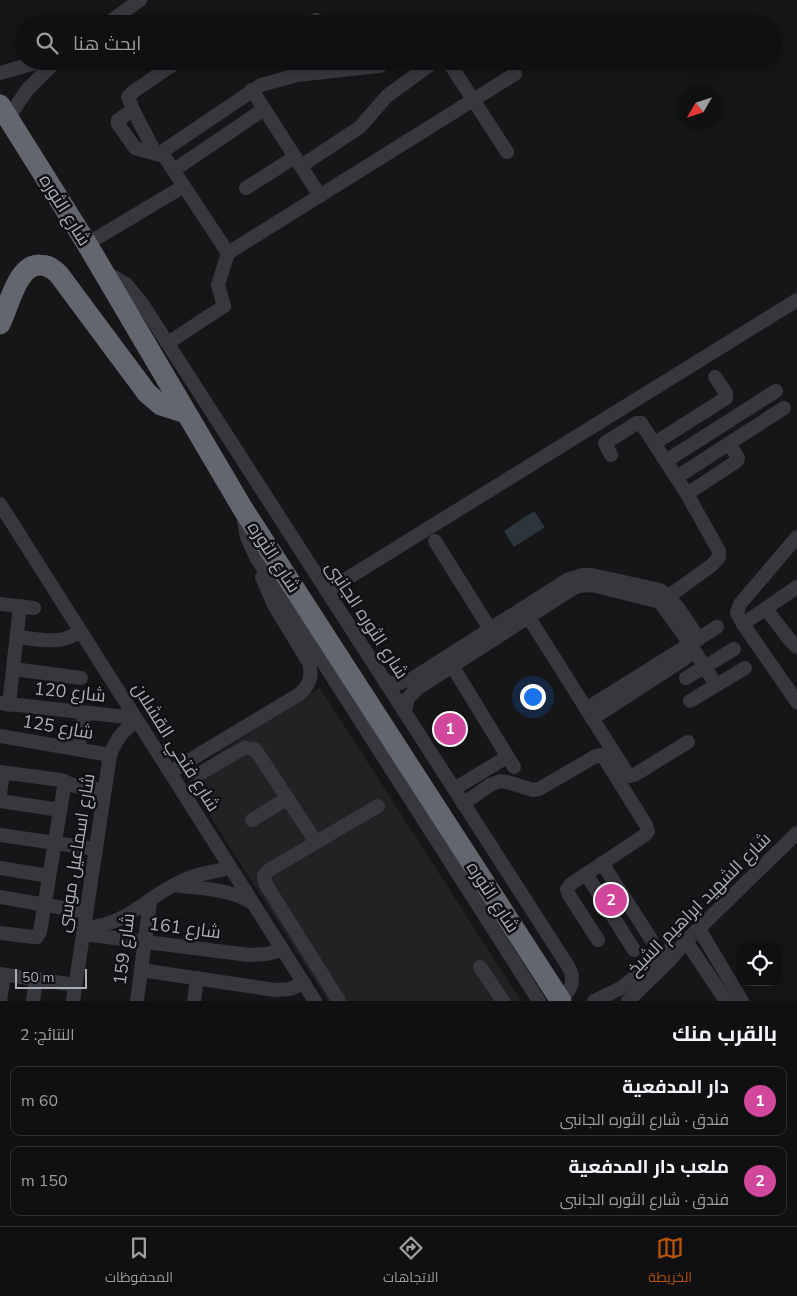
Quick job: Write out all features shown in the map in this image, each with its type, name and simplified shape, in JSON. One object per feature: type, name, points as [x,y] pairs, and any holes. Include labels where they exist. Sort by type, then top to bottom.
[{"type":"highway","name":"شارع الثوره","points":[[4,111],[87,244],[242,509],[553,1001]]},
{"type":"highway","points":[[0,324],[24,272],[30,267],[38,265],[51,268],[60,276],[147,393],[161,405],[186,413]]},
{"type":"street","points":[[119,15],[140,0]]},
{"type":"street","points":[[0,73],[15,69]]},
{"type":"street","points":[[26,70],[34,82]]},
{"type":"street","points":[[4,111],[20,99],[47,70]]},
{"type":"street","points":[[165,70],[130,95],[129,100],[160,155],[174,170],[228,254]]},
{"type":"street","points":[[160,155],[168,147],[252,90],[271,81],[305,70]]},
{"type":"street","points":[[246,188],[298,162],[360,127],[388,96],[423,70]]},
{"type":"street","points":[[454,70],[507,152]]},
{"type":"street","points":[[168,343],[224,306],[218,285],[228,254],[515,74]]},
{"type":"street","points":[[252,90],[320,196]]},
{"type":"street","points":[[174,170],[264,109]]},
{"type":"street","points":[[133,110],[118,120],[118,124],[135,148],[160,155]]},
{"type":"street","points":[[87,244],[184,186]]},
{"type":"street","name":"شارع الثوره الجانبى","points":[[102,271],[119,279],[132,290],[168,343],[572,973],[571,989],[553,1001]]},
{"type":"street","points":[[329,594],[797,300]]},
{"type":"street","points":[[655,443],[726,398],[726,393],[715,376]]},
{"type":"street","points":[[666,461],[776,391]]},
{"type":"street","points":[[677,477],[784,408]]},
{"type":"street","points":[[736,416],[746,432]]},
{"type":"street","points":[[611,455],[605,443],[639,422],[677,477],[720,551],[719,557],[712,565],[664,599]]},
{"type":"street","points":[[687,494],[737,461],[738,458],[729,443]]},
{"type":"street","name":"شارع فتحي القشلان","points":[[2,509],[315,1001]]},
{"type":"street","points":[[242,509],[246,537],[258,561],[553,1001]]},
{"type":"street","points":[[797,537],[738,608],[737,613],[742,624],[797,702]]},
{"type":"street","points":[[435,541],[493,633]]},
{"type":"street","points":[[170,772],[298,695],[309,683],[311,673],[309,663],[270,597],[263,581],[258,561]]},
{"type":"street","points":[[384,681],[411,686],[526,613],[567,580],[582,575],[599,576],[660,590],[695,645],[704,667],[716,685]]},
{"type":"street","points":[[742,624],[797,587]]},
{"type":"street","points":[[0,604],[27,607],[17,637],[13,669],[4,704]]},
{"type":"street","points":[[766,609],[797,647]]},
{"type":"street","points":[[526,613],[630,776],[688,742]]},
{"type":"street","points":[[589,714],[695,645],[717,627]]},
{"type":"street","points":[[17,637],[57,641],[68,638],[80,631]]},
{"type":"street","points":[[686,678],[734,649]]},
{"type":"street","points":[[449,661],[511,762],[454,790]]},
{"type":"street","points":[[690,700],[745,668]]},
{"type":"street","points":[[13,669],[81,678]]},
{"type":"street","points":[[405,712],[411,686]]},
{"type":"street","name":"شارع 120","points":[[4,704],[136,720]]},
{"type":"street","points":[[78,749],[85,713]]},
{"type":"street","name":"شارع اسماعيل موسى","points":[[73,1001],[110,755],[114,744],[121,734],[136,720]]},
{"type":"street","name":"شارع 125","points":[[0,736],[110,755]]},
{"type":"street","points":[[199,774],[244,748],[251,747],[258,751],[316,842]]},
{"type":"street","points":[[463,804],[490,785],[500,781],[533,790],[539,789],[600,755],[606,760],[648,831],[645,835],[567,888],[569,895],[598,940]]},
{"type":"street","points":[[0,794],[2,772],[65,781],[75,786],[104,790]]},
{"type":"street","points":[[0,933],[31,937],[36,936],[41,930],[65,781]]},
{"type":"street","points":[[252,820],[288,798]]},
{"type":"street","points":[[0,800],[60,810]]},
{"type":"street","points":[[339,1001],[264,880],[265,874],[378,806]]},
{"type":"street","name":"شارع الشهيد ابراهيم الشيخ","points":[[628,1001],[669,961],[686,941],[797,833]]},
{"type":"street","points":[[0,834],[96,849]]},
{"type":"street","points":[[602,864],[651,939]]},
{"type":"street","points":[[0,868],[50,876]]},
{"type":"street","points":[[83,931],[117,921],[133,913],[173,885],[192,877],[230,868]]},
{"type":"street","points":[[586,874],[634,950]]},
{"type":"street","points":[[173,885],[229,893],[253,903]]},
{"type":"street","points":[[0,897],[86,912]]},
{"type":"street","name":"شارع 159","points":[[137,1001],[150,901]]},
{"type":"street","points":[[594,1001],[621,988],[670,949],[686,941],[725,999],[740,998],[699,929]]},
{"type":"street","name":"شارع 161","points":[[83,931],[144,942],[249,955],[266,954],[282,950]]},
{"type":"street","points":[[708,975],[720,966]]},
{"type":"street","points":[[480,967],[503,1001]]},
{"type":"street","points":[[140,970],[280,990],[294,988],[304,983]]},
{"type":"street","points":[[0,1001],[2,975],[75,985]]},
{"type":"street","points":[[194,1001],[197,978]]},
{"type":"street","points":[[33,1001],[36,980]]},
{"type":"shaded area","points":[[534,511],[545,527],[514,547],[504,531]]},
{"type":"shaded area","points":[[320,688],[521,1001],[328,1001],[184,775]]},
{"type":"place","name":"دار المدفعية","points":[[450,729]]},
{"type":"place","name":"ملعب دار المدفعية","points":[[611,900]]}]
